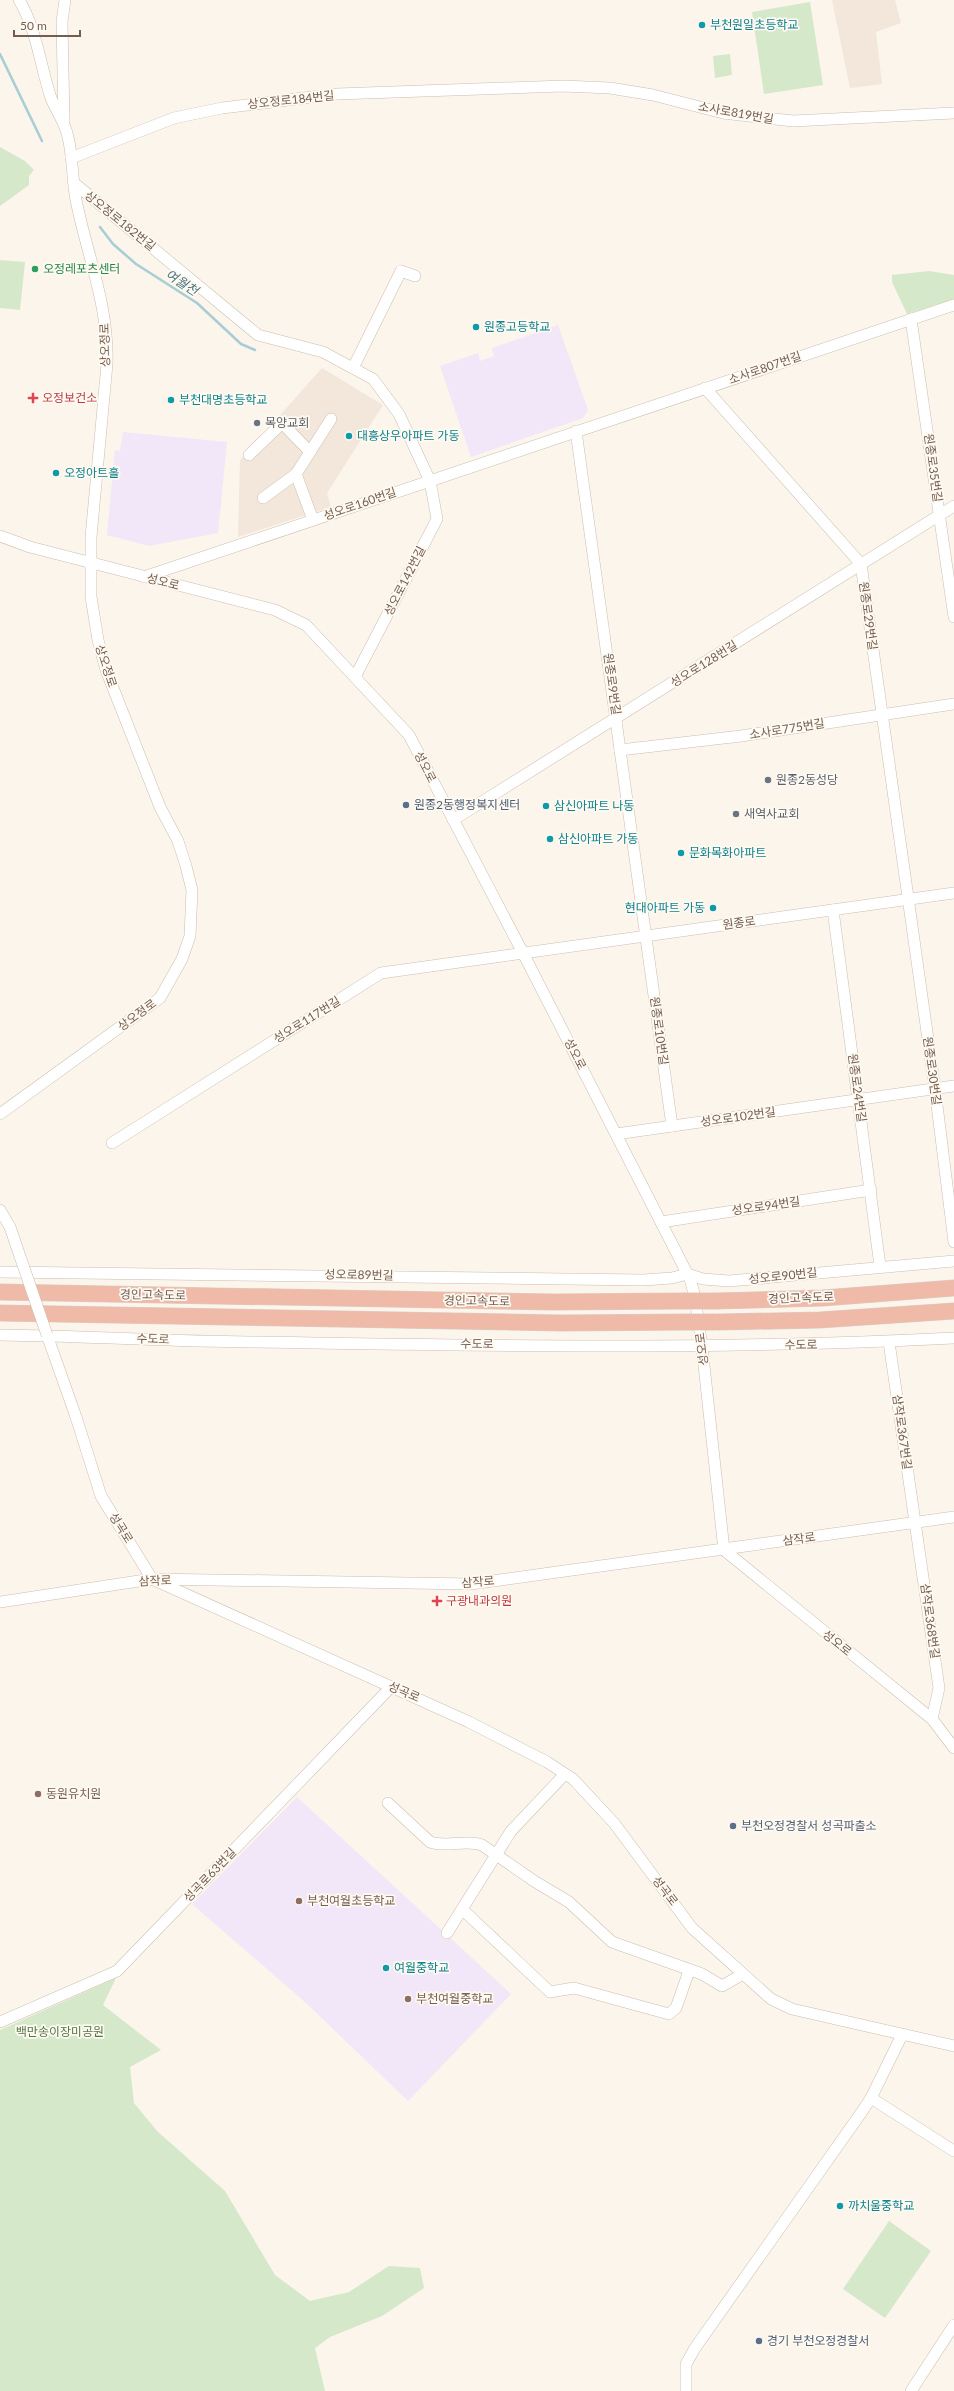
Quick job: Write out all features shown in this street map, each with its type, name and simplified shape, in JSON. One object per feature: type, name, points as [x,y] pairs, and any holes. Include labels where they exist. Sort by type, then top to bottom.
[{"type":"highway","name":"경인고속도로","points":[[0,1292],[553,1302],[716,1301],[823,1298],[954,1288]]},
{"type":"highway","name":"경인고속도로","points":[[0,1313],[553,1323],[820,1320],[954,1311]]},
{"type":"street","points":[[19,0],[34,34],[52,98],[64,121]]},
{"type":"street","points":[[64,121],[62,22],[65,0]]},
{"type":"street","name":"소사로819번길","points":[[519,88],[563,86],[610,88],[653,95],[723,113],[794,121],[954,114]]},
{"type":"street","name":"상오정로184번길","points":[[71,158],[174,118],[222,108],[337,94],[519,88]]},
{"type":"street","name":"상오정로","points":[[0,1114],[160,998],[182,959],[190,936],[192,890],[186,866],[178,841],[160,807],[106,670],[94,618],[90,563],[108,340],[104,311],[74,183],[64,121]]},
{"type":"street","name":"상오정로182번길","points":[[74,183],[258,334],[323,352],[373,379],[399,414],[430,481]]},
{"type":"street","points":[[353,368],[401,271],[415,276]]},
{"type":"street","name":"소사로807번길","points":[[576,432],[954,305]]},
{"type":"street","name":"원종로35번길","points":[[911,319],[954,617]]},
{"type":"street","name":"원종로29번길","points":[[705,388],[861,564],[908,900]]},
{"type":"street","points":[[263,498],[296,474],[331,419]]},
{"type":"street","points":[[250,455],[282,423],[310,452]]},
{"type":"street","name":"성오로160번길","points":[[143,577],[576,432]]},
{"type":"street","name":"원종로9번길","points":[[576,432],[617,718],[620,750],[646,936]]},
{"type":"street","points":[[296,474],[313,520]]},
{"type":"street","name":"성오로142번길","points":[[355,677],[437,519],[430,481]]},
{"type":"street","name":"성오로128번길","points":[[453,820],[954,506]]},
{"type":"street","name":"성오로","points":[[0,536],[30,547],[275,610],[306,625],[409,735],[524,953],[687,1274],[695,1297],[702,1347],[724,1550],[932,1719],[954,1748]]},
{"type":"street","name":"소사로775번길","points":[[620,750],[741,736],[954,704]]},
{"type":"street","name":"원종로","points":[[524,953],[954,893]]},
{"type":"street","name":"원종로30번길","points":[[908,900],[935,1089],[954,1242]]},
{"type":"street","name":"원종로24번길","points":[[833,910],[880,1266]]},
{"type":"street","name":"원종로10번길","points":[[646,936],[672,1126]]},
{"type":"street","name":"성오로117번길","points":[[112,1143],[381,973],[524,953]]},
{"type":"street","name":"성오로102번길","points":[[616,1134],[954,1086]]},
{"type":"street","name":"성오로94번길","points":[[661,1222],[871,1190]]},
{"type":"street","name":"성곡로","points":[[0,1210],[10,1227],[76,1417],[101,1496],[152,1579],[469,1722],[566,1774],[589,1793],[614,1823],[692,1928],[771,1999],[792,2009],[954,2046]]},
{"type":"street","name":"성오로90번길","points":[[687,1274],[703,1279],[729,1281],[880,1266],[954,1261]]},
{"type":"street","name":"성오로89번길","points":[[0,1272],[644,1280],[672,1278],[687,1274]]},
{"type":"street","name":"수도로","points":[[0,1334],[248,1342],[702,1347],[889,1342],[954,1338]]},
{"type":"street","name":"삼작로367번길","points":[[889,1342],[915,1522]]},
{"type":"street","name":"삼작로","points":[[0,1602],[152,1579],[471,1584],[954,1517]]},
{"type":"street","name":"삼작로368번길","points":[[915,1522],[939,1688],[932,1719]]},
{"type":"street","name":"성곡로63번길","points":[[0,2022],[117,1971],[391,1687]]},
{"type":"street","points":[[447,1933],[463,1910],[495,1856],[512,1832],[566,1774]]},
{"type":"street","points":[[388,1803],[430,1842],[438,1845],[473,1842],[482,1845],[495,1856],[569,1902],[612,1942],[689,1971],[702,1974],[722,1986],[743,1974]]},
{"type":"street","points":[[463,1910],[550,1992],[574,1988],[669,2014],[676,2008],[689,1971]]},
{"type":"street","points":[[686,2391],[686,2364],[695,2348],[871,2098],[902,2035]]},
{"type":"street","points":[[871,2098],[954,2151]]},
{"type":"street","points":[[911,2391],[954,2325]]},
{"type":"shaded area","points":[[832,0],[895,0],[901,23],[876,32],[882,84],[850,88]]},
{"type":"shaded area","points":[[558,325],[588,410],[583,418],[471,457],[440,366],[478,353],[480,361],[494,356],[492,348]]},
{"type":"shaded area","points":[[322,368],[383,405],[327,493],[331,507],[238,537],[240,460]]},
{"type":"shaded area","name":"부천대명초등학교","points":[[123,432],[227,442],[218,533],[149,546],[107,535],[115,450],[120,451]]},
{"type":"shaded area","points":[[297,1797],[511,1994],[408,2101],[306,2003],[192,1904]]},
{"type":"green space","points":[[810,2],[823,85],[764,94],[752,12]]},
{"type":"green space","points":[[730,54],[732,75],[715,78],[713,56]]},
{"type":"green space","points":[[0,147],[25,161],[34,170],[29,176],[29,185],[0,206]]},
{"type":"green space","points":[[0,260],[25,262],[20,310],[0,308]]},
{"type":"green space","points":[[929,271],[954,275],[954,299],[907,314],[892,282],[892,275]]},
{"type":"green space","name":"백만송이장미공원","points":[[116,1978],[103,2005],[161,2050],[130,2067],[134,2103],[157,2131],[225,2191],[275,2275],[310,2301],[349,2292],[389,2266],[420,2268],[424,2288],[382,2316],[330,2337],[315,2348],[325,2391],[0,2391],[0,2030]]},
{"type":"green space","points":[[889,2221],[931,2251],[885,2318],[843,2289]]},
{"type":"waterway","name":"여월천","points":[[0,54],[42,141]]},
{"type":"waterway","name":"여월천","points":[[100,227],[113,244],[136,264],[197,303],[241,344],[255,350]]},
{"type":"place","name":"부천원일초등학교","points":[[702,25]]},
{"type":"place","name":"오정레포츠센터","points":[[35,269]]},
{"type":"place","name":"원종고등학교","points":[[476,327]]},
{"type":"place","name":"오정보건소","points":[[33,398]]},
{"type":"place","name":"부천대명초등학교","points":[[171,400]]},
{"type":"place","name":"목양교회","points":[[257,423]]},
{"type":"place","name":"대흥상우아파트 가동","points":[[349,436]]},
{"type":"place","name":"오정아트홀","points":[[56,473]]},
{"type":"place","name":"원종2동성당","points":[[768,780]]},
{"type":"place","name":"원종2동행정복지센터","points":[[406,805]]},
{"type":"place","name":"삼신아파트 나동","points":[[546,806]]},
{"type":"place","name":"새역사교회","points":[[736,814]]},
{"type":"place","name":"삼신아파트 가동","points":[[550,839]]},
{"type":"place","name":"문화목화아파트","points":[[681,853]]},
{"type":"place","name":"현대아파트 가동","points":[[713,908]]},
{"type":"place","name":"구광내과의원","points":[[437,1601]]},
{"type":"place","name":"동원유치원","points":[[38,1794]]},
{"type":"place","name":"부천오정경찰서 성곡파출소","points":[[733,1826]]},
{"type":"place","name":"부천여월초등학교","points":[[299,1901]]},
{"type":"place","name":"여월중학교","points":[[386,1968]]},
{"type":"place","name":"부천여월중학교","points":[[408,1999]]},
{"type":"place","name":"까치울중학교","points":[[840,2206]]},
{"type":"place","name":"경기 부천오정경찰서","points":[[759,2341]]}]
